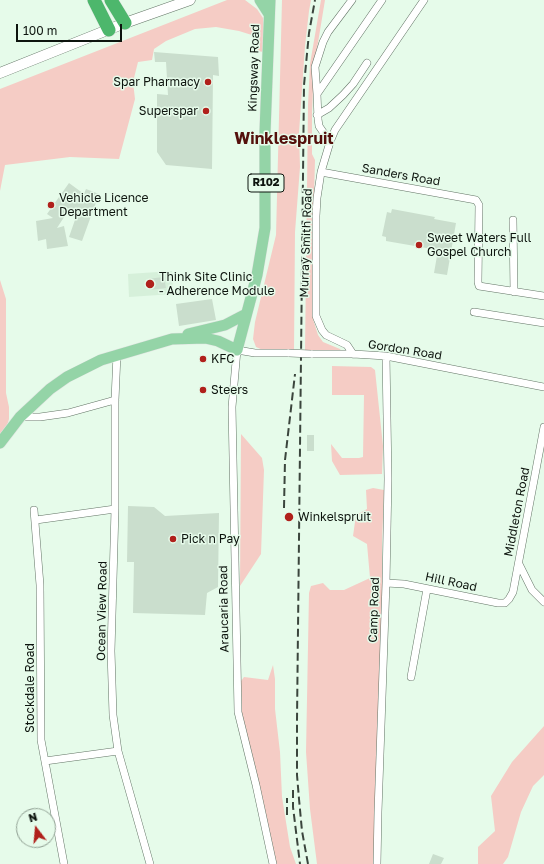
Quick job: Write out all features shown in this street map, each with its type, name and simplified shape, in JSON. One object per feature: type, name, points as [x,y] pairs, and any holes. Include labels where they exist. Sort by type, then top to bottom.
[{"type":"highway","points":[[94,0],[108,30]]},
{"type":"highway","points":[[111,0],[125,23]]},
{"type":"main road","points":[[0,73],[125,23],[190,0]]},
{"type":"main road","points":[[260,0],[269,14]]},
{"type":"main road","name":"Kingsway Road","points":[[237,350],[257,274],[265,228],[266,124],[270,0]]},
{"type":"main road","points":[[0,443],[20,417],[50,389],[67,377],[101,360],[117,354],[172,338],[220,327],[246,314]]},
{"type":"main road","points":[[172,338],[205,338],[218,340],[237,350]]},
{"type":"street","points":[[330,142],[321,128],[317,115],[315,68],[323,42],[328,32],[352,0]]},
{"type":"street","points":[[317,94],[382,0]]},
{"type":"street","name":"Murray Smith Road","points":[[353,354],[347,345],[326,335],[322,330],[316,316],[316,216],[321,172],[330,142],[340,122],[424,0]]},
{"type":"street","points":[[317,115],[329,108],[343,95],[353,84],[367,63]]},
{"type":"street","name":"Sanders Road","points":[[321,172],[476,200],[480,205],[478,284],[481,287],[514,292]]},
{"type":"street","points":[[513,220],[514,292],[544,296]]},
{"type":"street","points":[[474,312],[544,323]]},
{"type":"street","name":"Gordon Road","points":[[237,350],[255,352],[386,356],[544,387]]},
{"type":"street","name":"Araucaria Road","points":[[237,350],[232,407],[237,702],[239,719],[256,785],[273,864]]},
{"type":"street","name":"Ocean View Road","points":[[117,354],[111,651],[113,715],[118,751],[150,864]]},
{"type":"street","name":"Camp Road","points":[[377,864],[388,478],[386,356]]},
{"type":"street","points":[[20,417],[68,413],[115,400]]},
{"type":"street","name":"Middleton Road","points":[[509,599],[513,592],[544,427]]},
{"type":"street","points":[[36,520],[115,509]]},
{"type":"street","name":"Stockdale Road","points":[[34,510],[40,585],[41,740],[64,864]]},
{"type":"street","points":[[518,564],[532,590],[544,602]]},
{"type":"street","name":"Hill Road","points":[[386,582],[404,584],[498,603],[504,603],[509,599]]},
{"type":"street","points":[[411,677],[427,589]]},
{"type":"street","points":[[45,761],[118,751]]},
{"type":"shaded area","points":[[227,0],[245,0],[257,9],[263,18],[264,52],[257,51],[255,36],[239,31],[216,27],[195,29],[166,41],[154,49],[152,60],[138,62],[133,82],[135,99],[119,159],[70,157],[5,165],[0,191],[0,89]]},
{"type":"shaded area","points":[[282,0],[311,0],[305,46],[299,133],[300,167],[295,232],[294,351],[263,350],[256,347],[253,339],[255,322],[276,235]]},
{"type":"shaded area","points":[[321,0],[325,0],[314,67],[312,113],[312,154],[315,160],[313,319],[318,335],[323,342],[340,349],[342,352],[305,352],[308,105],[310,64]]},
{"type":"shaded area","name":"Think Site Clinic - Adherence Module","points":[[172,271],[173,294],[129,297],[128,274]]},
{"type":"shaded area","points":[[0,280],[6,299],[6,393],[9,407],[9,419],[6,429],[0,437]]},
{"type":"shaded area","points":[[332,366],[371,367],[375,370],[383,446],[382,474],[340,475],[332,461],[331,444],[342,458],[363,457],[364,395],[332,395]]},
{"type":"shaded area","points":[[241,434],[262,458],[264,470],[261,554],[240,586]]},
{"type":"shaded area","points":[[373,488],[384,490],[382,544],[382,631],[374,864],[317,864],[310,809],[306,752],[309,593],[311,586],[323,583],[330,590],[344,590],[370,578],[367,544],[353,536],[356,515],[367,509],[366,490]]},
{"type":"shaded area","points":[[273,665],[282,797],[290,847],[296,864],[276,864],[242,714],[241,681],[244,677],[268,680]]},
{"type":"shaded area","points":[[544,726],[544,775],[533,786],[521,812],[508,857],[503,864],[478,864],[478,847],[495,831],[491,796],[512,762]]},
{"type":"building","points":[[154,52],[218,57],[219,76],[213,75],[212,169],[166,165],[157,152],[157,94],[168,95],[166,62],[155,62]]},
{"type":"building","points":[[69,183],[84,194],[86,189],[99,194],[82,241],[69,237],[76,217],[68,211],[57,228],[64,226],[68,246],[47,249],[46,239],[38,241],[36,221],[53,218],[47,214]]},
{"type":"building","name":"Sweet Waters Full Gospel Church","points":[[392,209],[435,217],[434,219],[456,223],[447,275],[434,273],[438,250],[386,241],[386,237],[382,236],[387,212],[391,213]]},
{"type":"building","points":[[164,277],[166,288],[149,290],[147,279]]},
{"type":"building","points":[[212,299],[216,320],[179,326],[176,304]]},
{"type":"building","points":[[307,435],[314,435],[314,451],[307,451]]},
{"type":"building","name":"Pick n Pay","points":[[128,506],[154,507],[165,516],[219,513],[218,587],[207,593],[205,615],[133,613],[134,562],[127,562]]},
{"type":"building","points":[[433,854],[444,858],[441,864],[429,864]]},
{"type":"railway","points":[[308,864],[302,831],[297,775],[297,720],[304,85],[309,33],[315,0]]},
{"type":"railway","points":[[284,508],[285,460],[295,374]]},
{"type":"railway","points":[[293,790],[293,807],[300,864]]},
{"type":"railway","points":[[287,798],[287,815]]},
{"type":"place","name":"Spar Pharmacy","points":[[208,82]]},
{"type":"place","name":"Superspar","points":[[206,111]]},
{"type":"place","name":"Vehicle Licence Department","points":[[51,205]]},
{"type":"place","name":"Sweet Waters Full Gospel Church","points":[[419,245]]},
{"type":"place","name":"Think Site Clinic - Adherence Module","points":[[150,284]]},
{"type":"place","name":"KFC","points":[[203,359]]},
{"type":"place","name":"Steers","points":[[203,390]]},
{"type":"place","name":"Winkelspruit","points":[[289,517]]},
{"type":"place","name":"Pick n Pay","points":[[173,539]]},
{"type":"district","name":"Winklespruit","points":[[284,139]]}]
